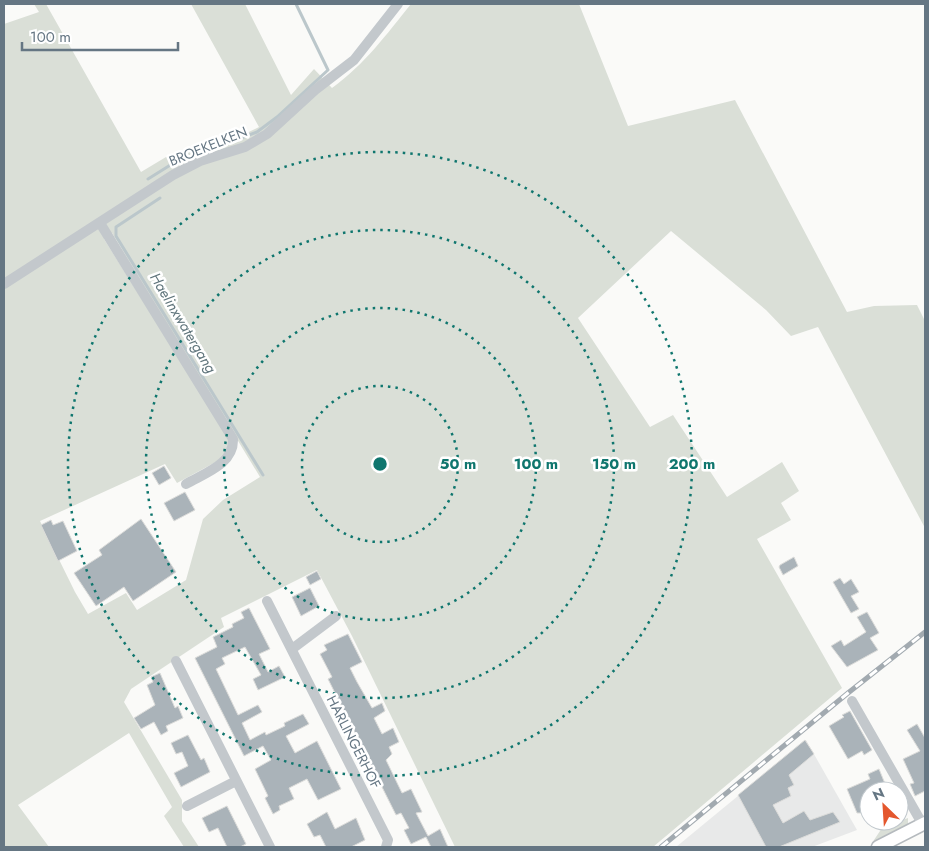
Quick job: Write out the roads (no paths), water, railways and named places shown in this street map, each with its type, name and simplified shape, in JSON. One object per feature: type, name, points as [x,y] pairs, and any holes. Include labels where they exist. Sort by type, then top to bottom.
[{"type":"main road","points":[[878,847],[924,824]]},
{"type":"street","name":"BROEKELKEN","points":[[4,284],[185,168],[245,147],[267,134],[315,90],[354,60],[398,4]]},
{"type":"street","points":[[100,222],[233,439],[234,450],[226,460],[186,484]]},
{"type":"street","name":"HARLINGERHOF","points":[[267,601],[388,840],[386,847]]},
{"type":"street","points":[[292,649],[336,616]]},
{"type":"street","points":[[176,661],[270,847]]},
{"type":"street","points":[[852,701],[924,824]]},
{"type":"street","points":[[188,806],[236,781]]},
{"type":"waterway","name":"Haelinxwatergang","points":[[148,179],[172,164],[257,132],[277,117],[328,70],[296,4]]},
{"type":"waterway","name":"Haelinxwatergang","points":[[160,198],[116,227],[116,236],[263,475]]},
{"type":"railway","points":[[661,847],[925,632]]}]
